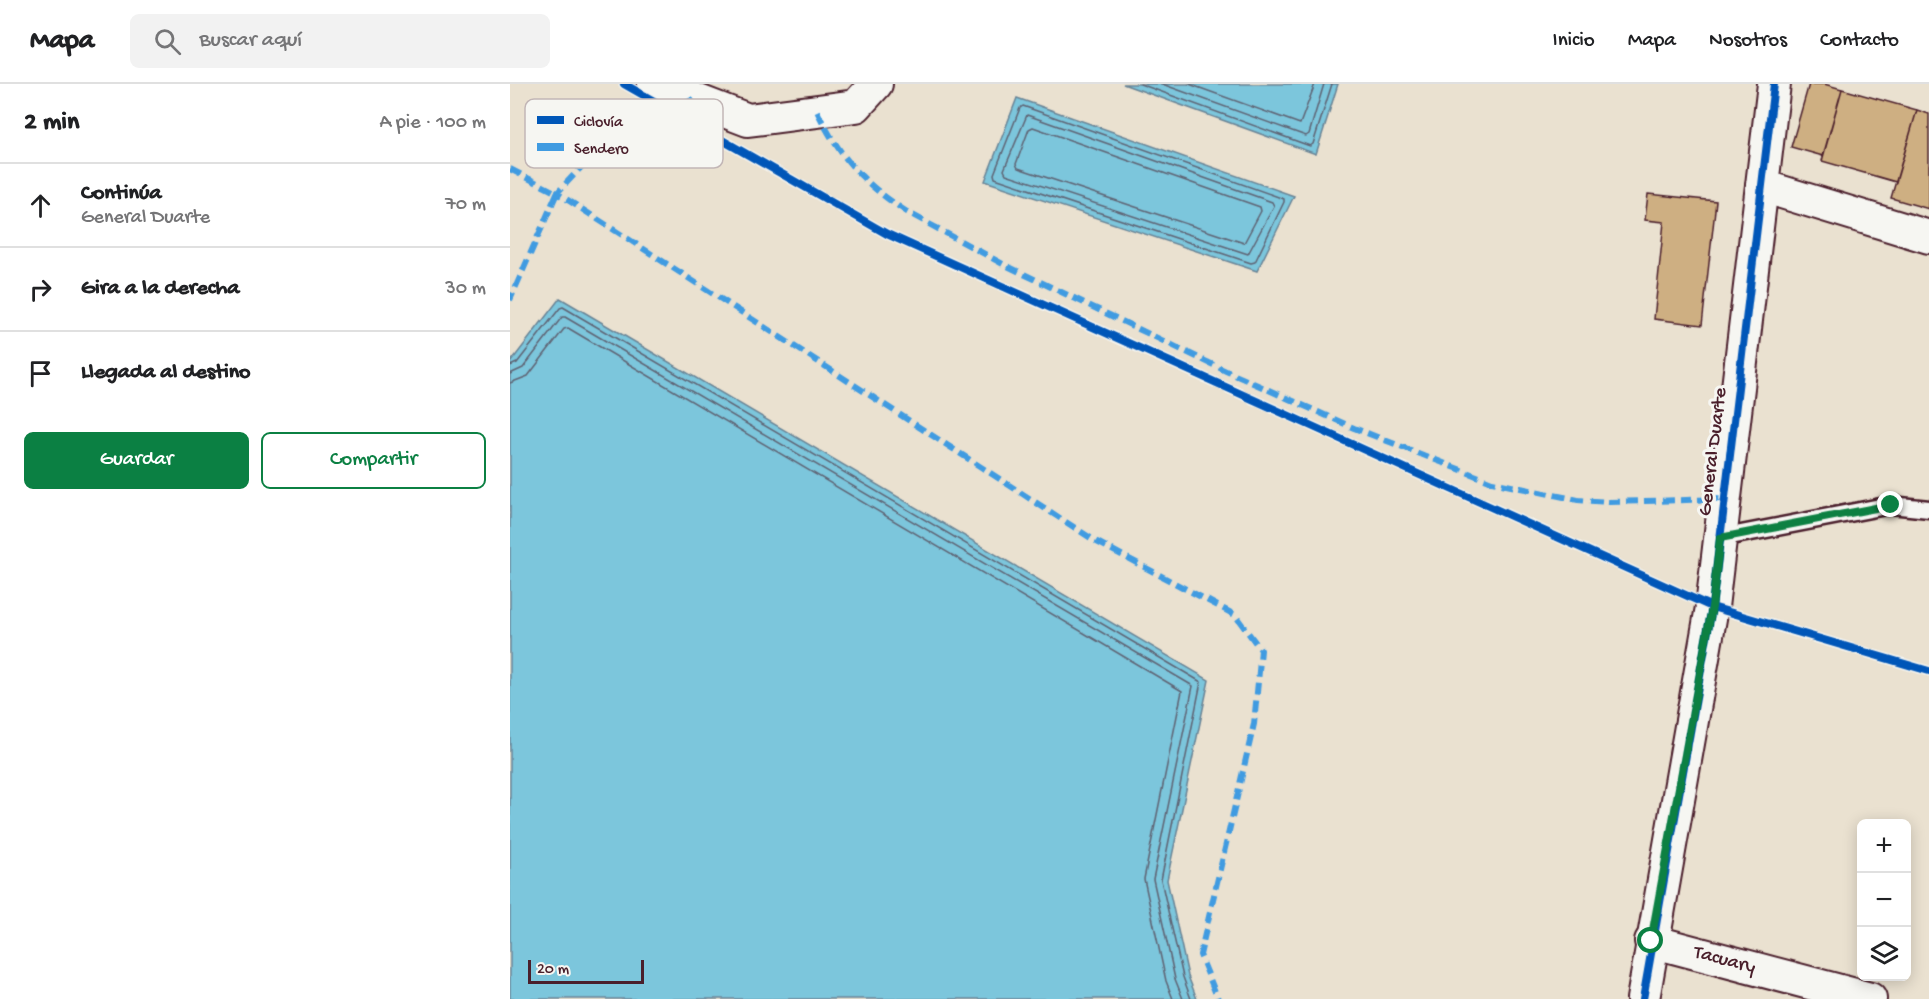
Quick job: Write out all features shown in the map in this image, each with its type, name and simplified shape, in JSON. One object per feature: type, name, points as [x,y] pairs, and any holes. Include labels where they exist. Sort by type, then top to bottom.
[{"type":"street","points":[[654,84],[693,99]]},
{"type":"street","points":[[723,110],[748,120],[856,106],[876,84]]},
{"type":"street","name":"General Duarte","points":[[1643,999],[1651,941],[1712,607],[1774,84]]},
{"type":"street","points":[[1762,186],[1929,237]]},
{"type":"street","name":"Tacuary","points":[[1651,941],[1870,999]]},
{"type":"lane","points":[[1720,538],[1891,505],[1929,509]]},
{"type":"water","points":[[1123,84],[1338,84],[1316,154]]},
{"type":"water","points":[[1017,98],[1294,196],[1257,271],[985,181]]},
{"type":"water","points":[[560,298],[1209,680],[1167,880],[1188,976],[1197,999],[510,999],[510,363]]},
{"type":"building","points":[[1809,84],[1824,84],[1842,89],[1823,156],[1791,147]]},
{"type":"building","points":[[1842,89],[1917,110],[1896,182],[1822,161]]},
{"type":"building","points":[[1917,110],[1929,114],[1929,209],[1891,198]]},
{"type":"building","points":[[1648,194],[1716,201],[1702,325],[1654,319],[1664,222],[1645,220]]},
{"type":"marked path","points":[[817,111],[835,143],[854,169],[878,191],[907,212],[1003,264],[1226,371],[1354,428],[1492,482],[1578,500],[1609,502],[1725,499]]},
{"type":"marked path","points":[[580,168],[557,193],[1097,542],[1235,615],[1261,650],[1254,724],[1200,955],[1218,999]]},
{"type":"marked path","points":[[510,169],[557,193],[510,300]]},
{"type":"cycle path","points":[[624,84],[650,99]]},
{"type":"cycle path","points":[[1643,999],[1712,607],[1774,84]]},
{"type":"cycle path","points":[[723,140],[887,234],[1712,607],[1929,671]]},
{"type":"route","points":[[1651,941],[1712,607],[1720,538],[1891,505]]}]
